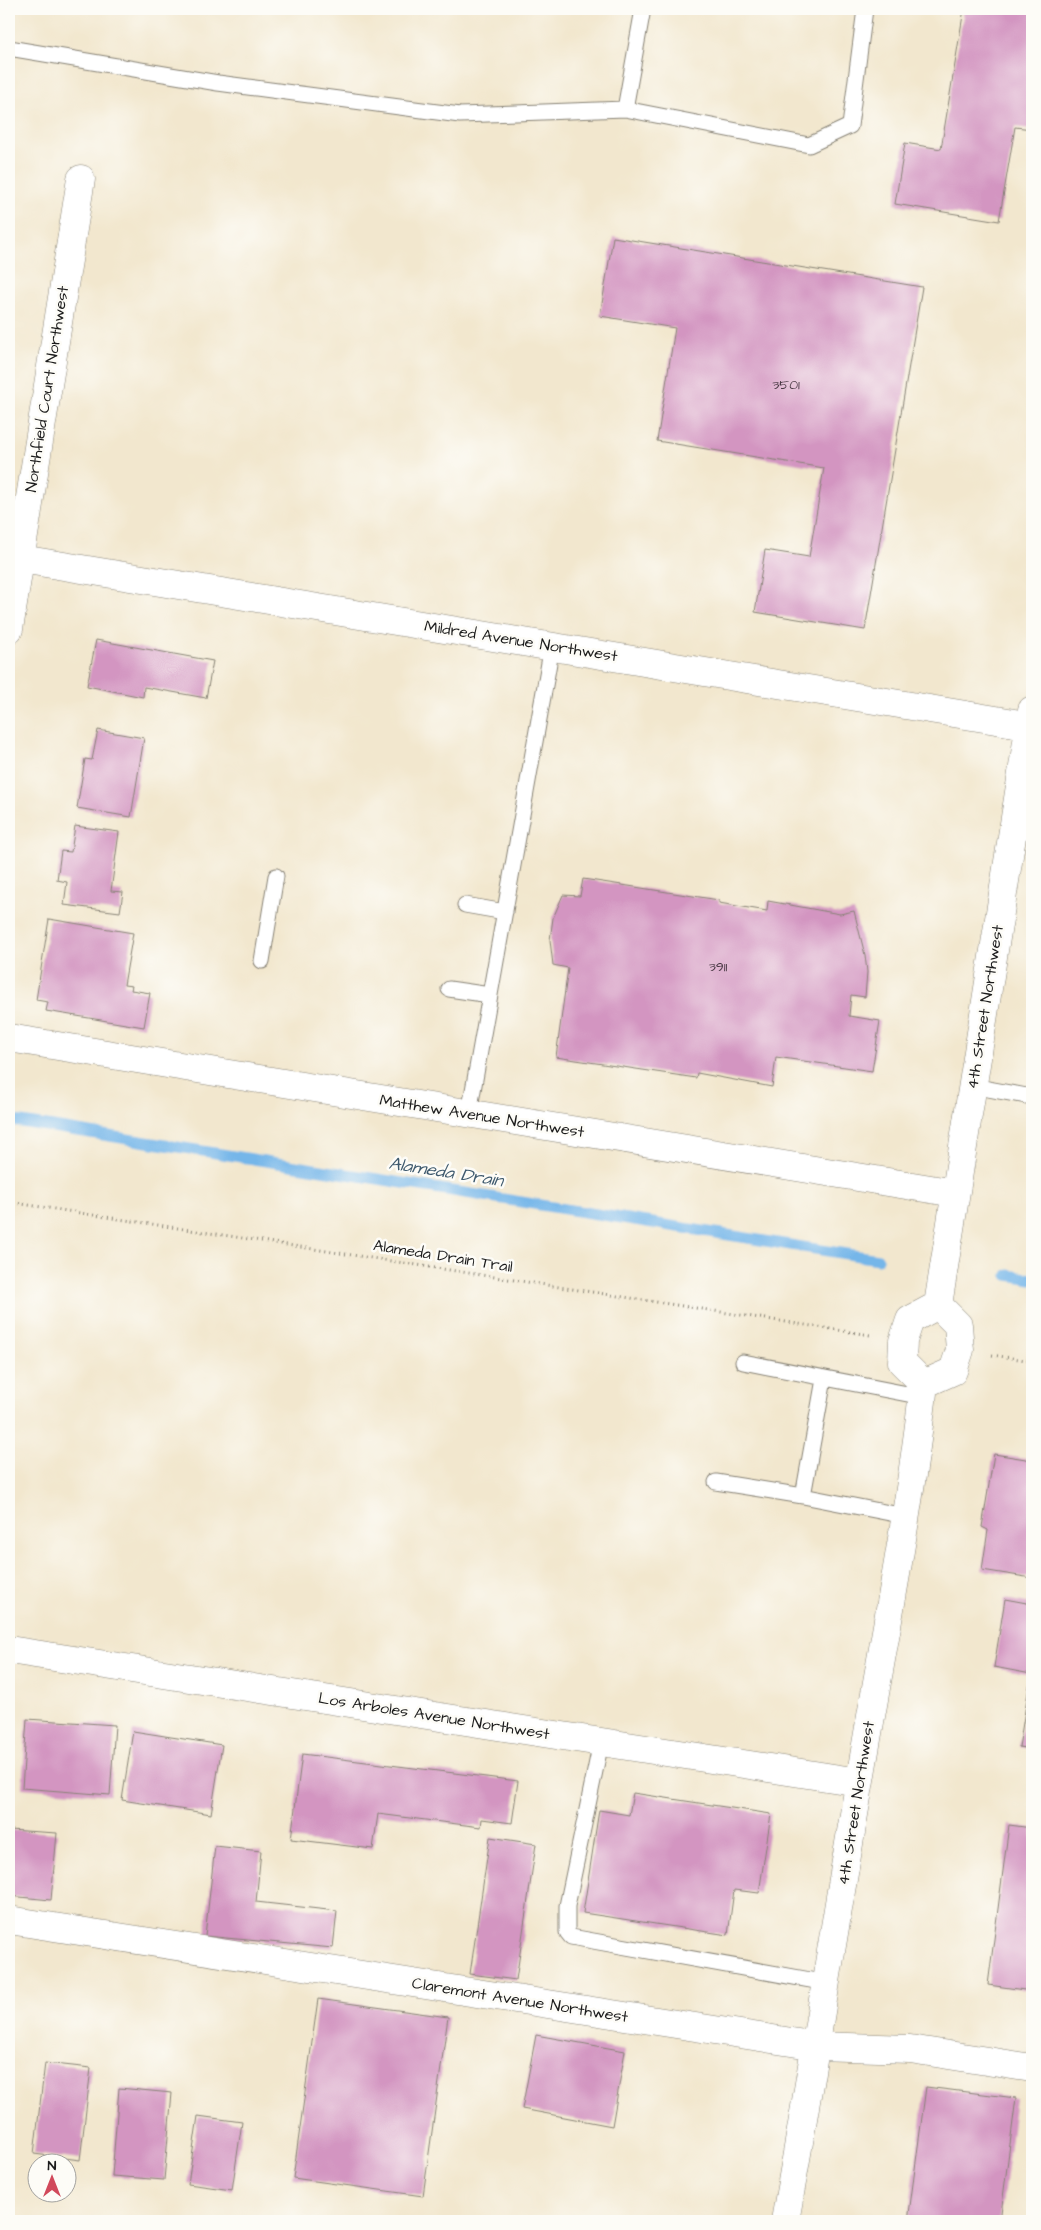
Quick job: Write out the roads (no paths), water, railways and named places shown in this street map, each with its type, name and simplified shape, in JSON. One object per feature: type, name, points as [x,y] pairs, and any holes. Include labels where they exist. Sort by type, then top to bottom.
[{"type":"street","name":"Northfield Court Northwest","points":[[9,630],[15,558],[81,179]]},
{"type":"street","name":"Mildred Avenue Northwest","points":[[15,558],[552,646],[1031,720]]},
{"type":"street","name":"4th Street Northwest","points":[[938,1305],[972,1086],[1023,830],[1031,720]]},
{"type":"street","name":"Matthew Avenue Northwest","points":[[9,1038],[955,1193]]},
{"type":"street","points":[[938,1305],[958,1325],[960,1350],[953,1371],[923,1391],[902,1362],[903,1341],[910,1320],[938,1305]]},
{"type":"street","name":"4th Street Northwest","points":[[785,2221],[817,2046],[859,1782],[905,1516],[923,1391]]},
{"type":"street","name":"Los Arboles Avenue Northwest","points":[[9,1650],[859,1782]]},
{"type":"street","name":"Claremont Avenue Northwest","points":[[9,1920],[817,2046],[910,2049],[1032,2068]]},
{"type":"lane","points":[[625,109],[643,9]]},
{"type":"lane","points":[[9,48],[218,83],[460,115],[625,109],[809,145],[850,126],[865,9]]},
{"type":"lane","points":[[469,1114],[552,646]]},
{"type":"lane","points":[[262,961],[276,876]]},
{"type":"lane","points":[[465,905],[505,912]]},
{"type":"lane","points":[[449,989],[490,995]]},
{"type":"lane","points":[[972,1086],[1032,1097]]},
{"type":"lane","points":[[743,1362],[824,1379],[923,1391]]},
{"type":"lane","points":[[802,1496],[824,1379]]},
{"type":"lane","points":[[716,1482],[905,1516]]},
{"type":"lane","points":[[601,1742],[567,1906],[566,1932],[571,1938],[827,1983]]},
{"type":"waterway","name":"Alameda Drain","points":[[9,1120],[878,1259]]},
{"type":"waterway","name":"Alameda Drain","points":[[1008,1275],[1032,1279]]}]
